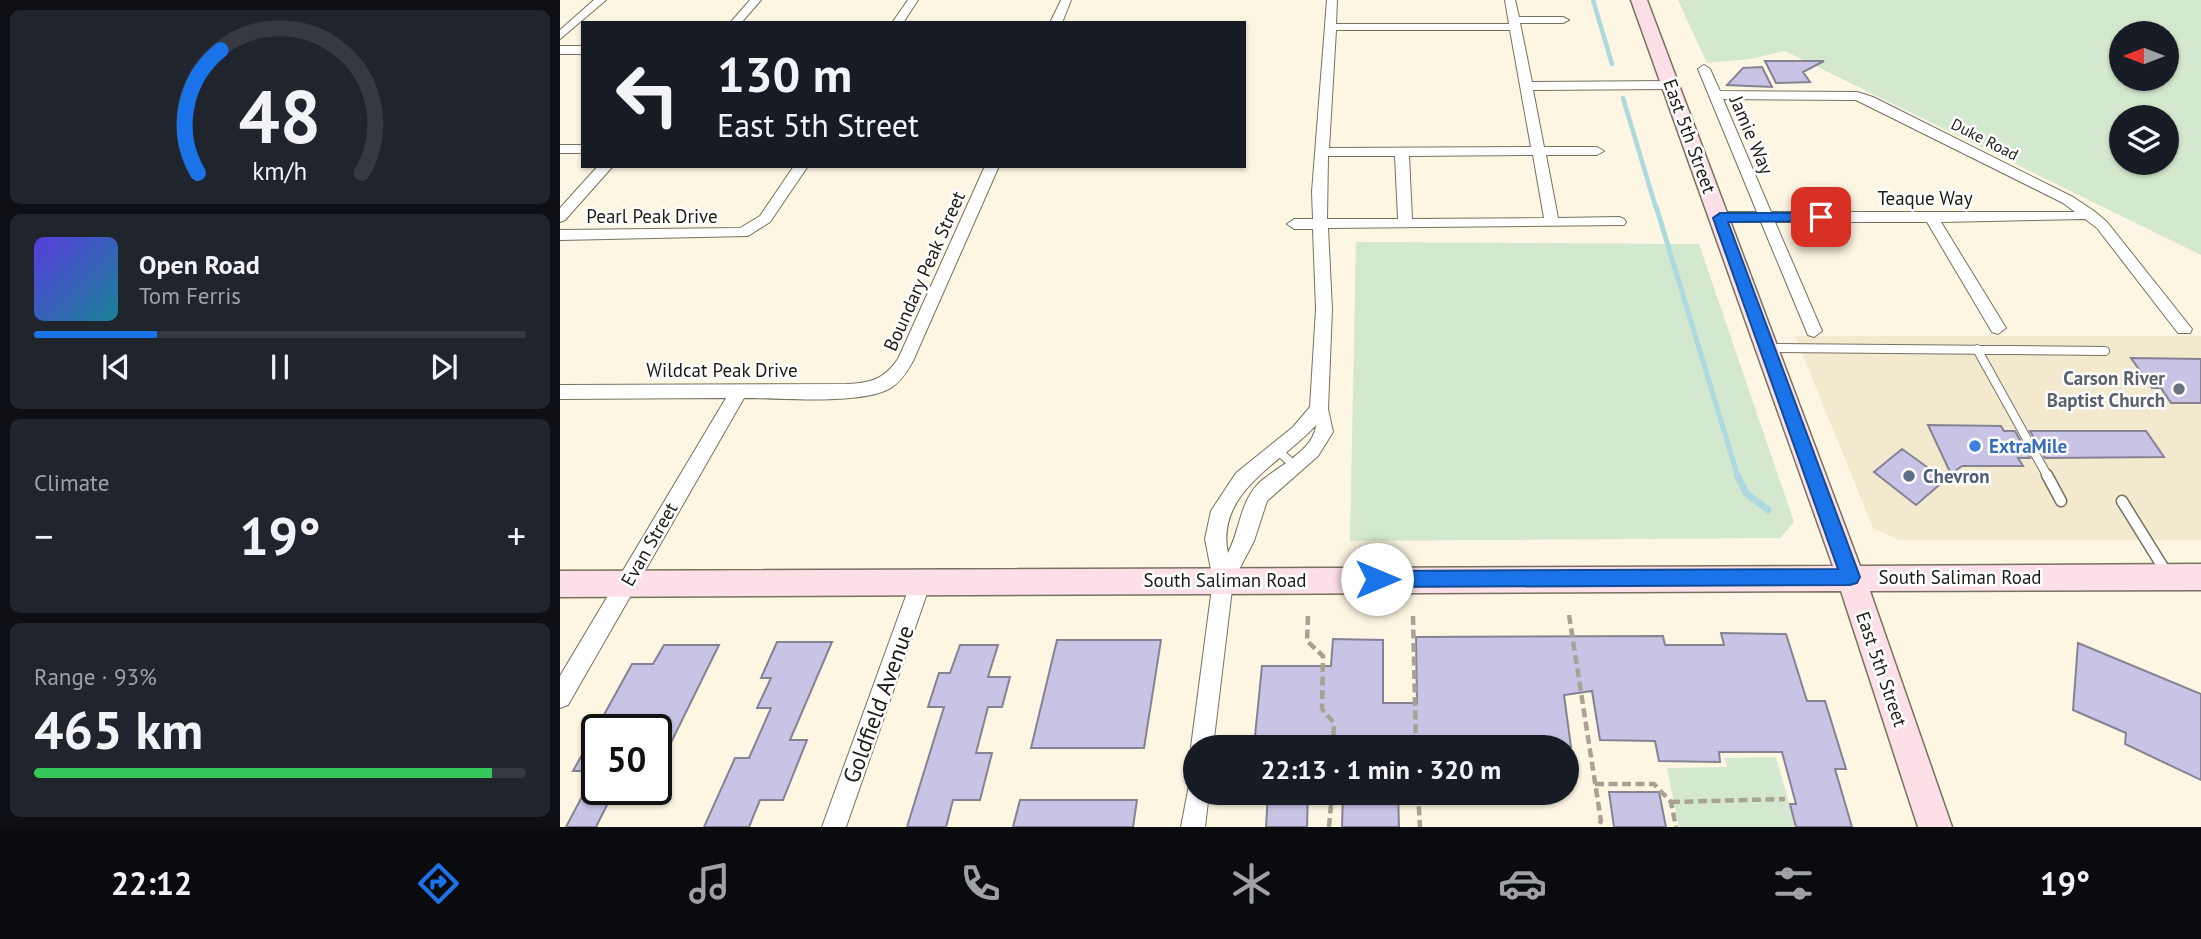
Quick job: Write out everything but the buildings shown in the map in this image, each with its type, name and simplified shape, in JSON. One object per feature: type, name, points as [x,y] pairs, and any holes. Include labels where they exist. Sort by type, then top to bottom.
[{"type":"main road","name":"East 5th Street","points":[[1639,0],[1850,577],[1935,827]]},
{"type":"main road","name":"South Saliman Road","points":[[560,584],[2201,577]]},
{"type":"street","points":[[560,36],[601,0]]},
{"type":"street","points":[[738,21],[756,0]]},
{"type":"street","points":[[898,21],[913,0]]},
{"type":"street","points":[[1057,21],[1066,0]]},
{"type":"street","points":[[1223,580],[1245,538],[1253,506],[1267,487],[1323,436],[1325,422],[1320,409],[1324,309],[1321,152],[1332,0]]},
{"type":"street","points":[[1510,0],[1552,222]]},
{"type":"street","points":[[1330,27],[1515,24],[1563,20]]},
{"type":"street","points":[[560,50],[581,50]]},
{"type":"street","name":"Jamie Way","points":[[1704,69],[1814,331]]},
{"type":"street","points":[[1525,80],[1669,80]]},
{"type":"street","name":"Duke Road","points":[[1715,95],[1857,96],[2068,200],[2102,225],[2185,329]]},
{"type":"street","points":[[560,149],[581,149]]},
{"type":"street","points":[[1321,152],[1597,151]]},
{"type":"street","points":[[1402,152],[1405,223]]},
{"type":"street","points":[[560,217],[604,168]]},
{"type":"street","name":"Pearl Peak Drive","points":[[560,234],[743,233],[765,219],[800,168]]},
{"type":"street","name":"Boundary Peak Street","points":[[884,386],[896,376],[905,361],[991,168]]},
{"type":"street","name":"Teaque Way","points":[[1720,218],[2072,217],[2089,214]]},
{"type":"street","points":[[1931,217],[1998,328]]},
{"type":"street","points":[[1294,224],[1619,222]]},
{"type":"street","name":"Wildcat Peak Drive","points":[[560,392],[847,391],[884,386]]},
{"type":"street","name":"Evan Street","points":[[560,696],[739,391]]},
{"type":"street","points":[[1204,735],[1223,580],[1214,539],[1221,511],[1242,478],[1299,432],[1320,409]]},
{"type":"street","name":"Goldfield Avenue","points":[[834,827],[921,582]]},
{"type":"street","points":[[1193,827],[1196,805]]},
{"type":"lane","points":[[1767,348],[2105,351]]},
{"type":"lane","points":[[1977,349],[2061,501]]},
{"type":"lane","points":[[1277,450],[1294,465]]},
{"type":"lane","points":[[2122,500],[2168,577]]},
{"type":"path","points":[[1413,615],[1416,735]]},
{"type":"path","points":[[1569,615],[1601,821],[1597,827]]},
{"type":"path","points":[[1308,616],[1307,641],[1323,656],[1322,709],[1334,723],[1334,735]]},
{"type":"path","points":[[1595,784],[1654,784],[1671,802],[1676,827]]},
{"type":"path","points":[[1671,802],[1785,799]]},
{"type":"path","points":[[1329,827],[1331,805]]},
{"type":"path","points":[[1419,805],[1420,827]]},
{"type":"shaded area","points":[[1795,336],[2201,336],[2201,540],[1899,540],[1873,528]]},
{"type":"green space","points":[[1678,0],[2201,0],[2201,255],[1785,51],[1750,59],[1707,63]]},
{"type":"green space","points":[[1356,242],[1699,244],[1794,522],[1780,538],[1350,541]]},
{"type":"green space","points":[[1776,757],[1796,827],[1679,827],[1667,768],[1727,767],[1725,758]]},
{"type":"waterway","points":[[1593,0],[1612,64]]},
{"type":"waterway","points":[[1623,98],[1656,208]]},
{"type":"waterway","points":[[1656,206],[1738,477]]},
{"type":"waterway","points":[[1738,477],[1746,493],[1768,510]]},
{"type":"place","name":"Carson River Baptist Church","points":[[2179,389]]},
{"type":"place","name":"ExtraMile","points":[[1975,446]]},
{"type":"place","name":"Chevron","points":[[1909,476]]},
{"type":"route","points":[[1377,579],[1850,577],[1720,218],[1821,217]]}]
